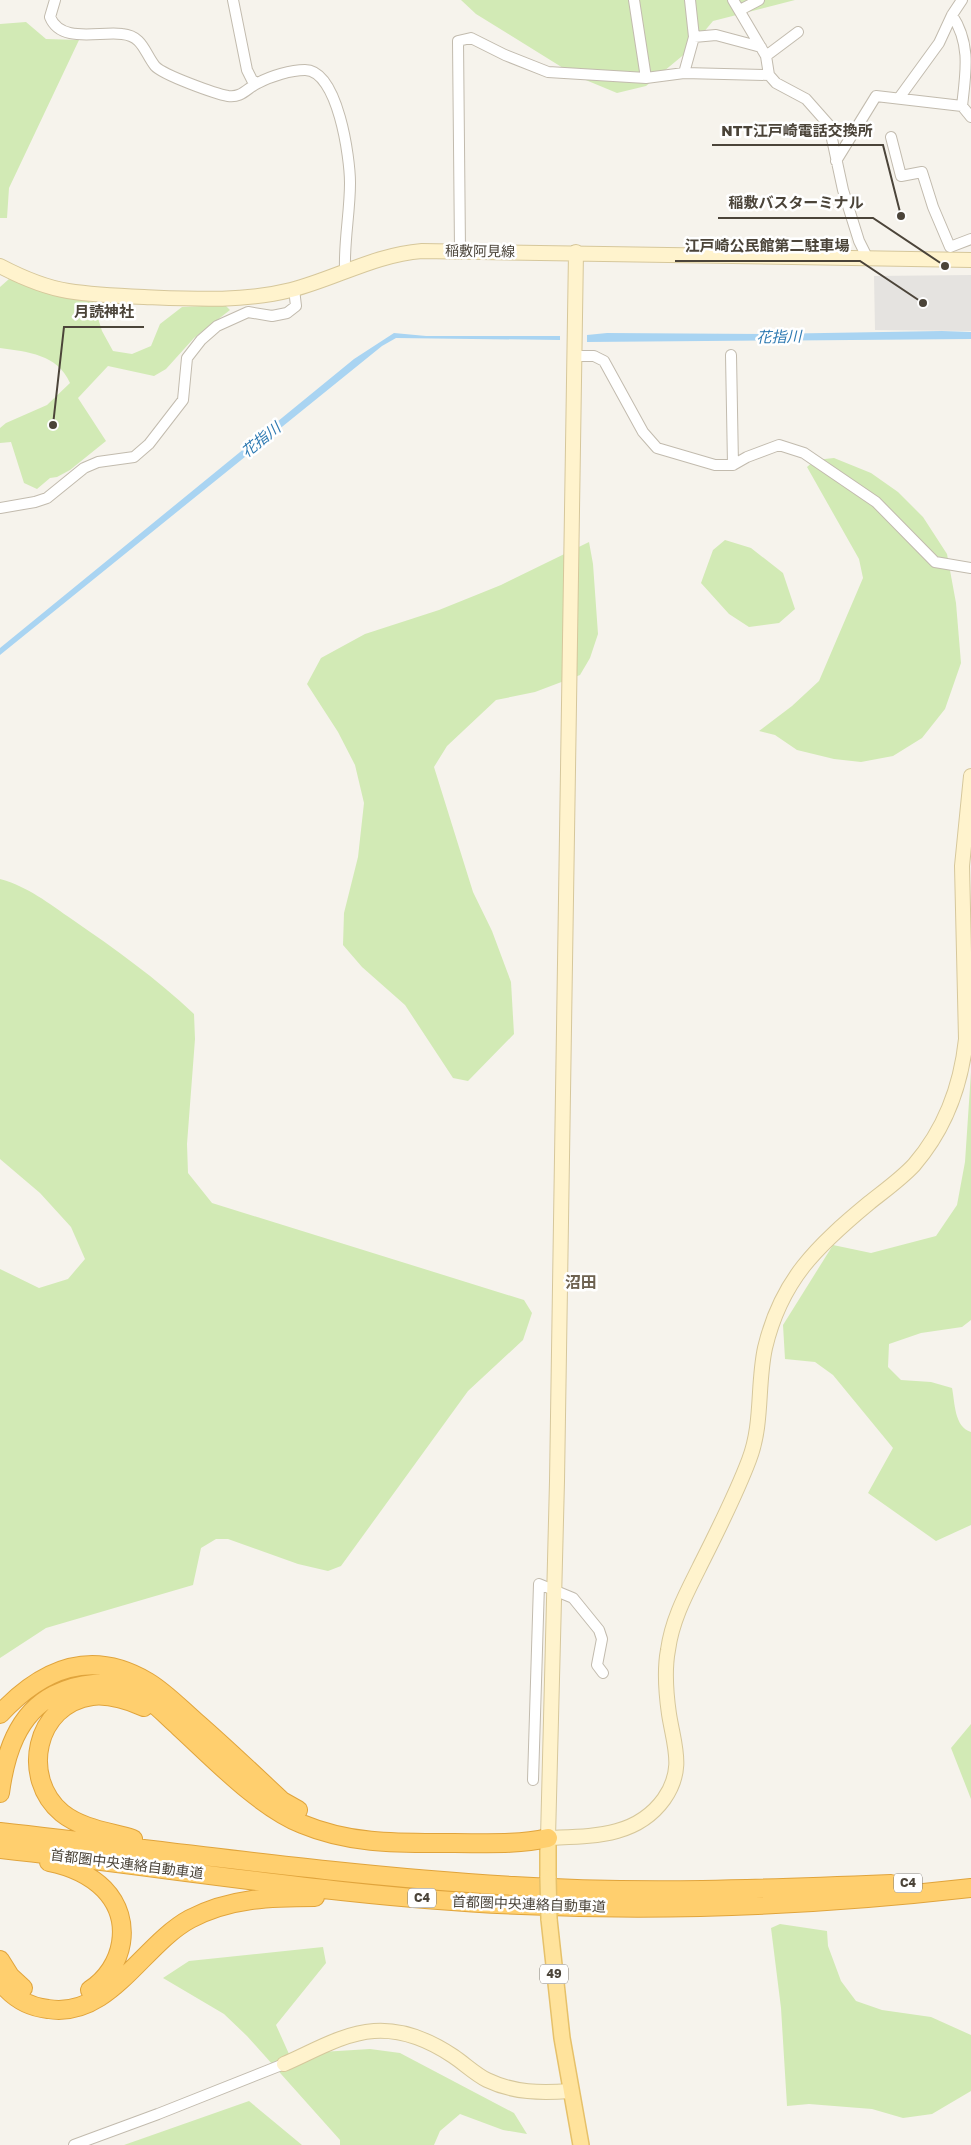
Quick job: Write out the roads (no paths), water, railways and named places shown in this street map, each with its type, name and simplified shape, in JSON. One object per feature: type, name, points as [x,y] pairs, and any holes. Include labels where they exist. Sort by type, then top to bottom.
[{"type":"highway","points":[[0,1714],[36,1681],[52,1673],[75,1666],[100,1665],[129,1672],[148,1682],[166,1695],[184,1722]]},
{"type":"highway","points":[[0,1746],[15,1715],[31,1698],[62,1679],[83,1674],[116,1676],[147,1687],[184,1722],[282,1800],[322,1827],[346,1834],[515,1832],[548,1838]]},
{"type":"highway","points":[[0,1793],[3,1768],[14,1737],[36,1708],[48,1698],[66,1689],[84,1685],[122,1686],[147,1698],[184,1722]]},
{"type":"highway","points":[[184,1722],[125,1700],[94,1696],[83,1698],[59,1712],[50,1722],[41,1738],[38,1747],[37,1768],[42,1787],[62,1812],[92,1828],[222,1858]]},
{"type":"highway","name":"首都圏中央連絡自動車道","points":[[0,1832],[412,1879],[517,1886],[610,1889],[845,1886],[926,1883],[971,1878]]},
{"type":"highway","name":"首都圏中央連絡自動車道","points":[[0,1849],[403,1897],[521,1905],[632,1908],[736,1906],[926,1893],[971,1888]]},
{"type":"highway","points":[[0,1853],[58,1864],[91,1878],[105,1890],[112,1901],[122,1928],[119,1956],[114,1967],[100,1984],[78,1996],[56,1998],[36,1995],[18,1985],[0,1960]]},
{"type":"highway","points":[[0,1981],[21,2000],[32,2006],[52,2010],[75,2008],[99,1998],[114,1987],[164,1935],[188,1920],[214,1908],[256,1898],[403,1897]]},
{"type":"main road","name":"49","points":[[548,1838],[549,1919],[570,2091],[581,2145]]},
{"type":"street","points":[[55,0],[50,17],[58,28],[68,33],[133,36],[142,43],[156,66],[167,74],[228,96],[241,96],[257,83],[282,74],[307,70],[318,76],[332,92],[338,108],[350,182],[344,250],[345,269]]},
{"type":"street","points":[[233,0],[247,70],[252,80],[257,83]]},
{"type":"street","points":[[634,0],[646,78]]},
{"type":"street","points":[[684,73],[694,37],[690,0]]},
{"type":"street","points":[[733,0],[764,52],[768,76]]},
{"type":"street","points":[[740,10],[759,0]]},
{"type":"street","points":[[899,98],[939,43],[952,15],[962,0]]},
{"type":"street","points":[[952,15],[962,29],[968,52],[962,106]]},
{"type":"street","points":[[694,37],[716,35],[764,52],[798,32]]},
{"type":"street","points":[[460,250],[458,41],[471,38],[505,55],[548,72],[646,78],[684,73],[768,76],[776,83],[806,99],[829,125],[845,199],[859,241],[868,259]]},
{"type":"street","points":[[836,160],[876,96],[962,106],[971,117]]},
{"type":"street","points":[[891,137],[901,176],[922,172],[933,207],[950,247],[971,239]]},
{"type":"street","name":"稲敷阿見線","points":[[0,266],[41,284],[68,291],[105,295],[228,299],[259,296],[294,289],[345,269],[406,252],[460,250],[971,260]]},
{"type":"street","points":[[576,252],[554,1589],[548,1838],[604,1835],[629,1828],[649,1816],[662,1802],[672,1786],[678,1754],[666,1690],[669,1642],[679,1608],[750,1458],[758,1420],[763,1360],[774,1318],[798,1271],[808,1259],[834,1232],[913,1165],[936,1135],[950,1108],[963,1063],[966,1040],[962,866],[971,776]]},
{"type":"street","points":[[0,508],[47,498],[84,468],[98,462],[134,457],[149,444],[183,400],[187,358],[201,340],[217,326],[248,312],[272,316],[287,313],[296,306],[294,289]]},
{"type":"street","points":[[731,354],[733,466]]},
{"type":"street","points":[[573,356],[594,356],[604,361],[643,432],[657,448],[715,465],[733,466],[747,457],[779,445],[804,453],[876,502],[935,562],[971,568]]},
{"type":"street","points":[[533,1780],[539,1584],[573,1598],[599,1630],[602,1639],[597,1665],[603,1673]]},
{"type":"street","points":[[74,2145],[284,2064],[338,2040],[371,2031],[387,2031],[426,2041],[453,2056],[479,2076],[502,2086],[528,2092],[570,2091]]},
{"type":"water","name":"花指川","points":[[971,332],[971,339],[587,342],[587,335],[607,333],[766,334]]},
{"type":"water","name":"花指川","points":[[394,333],[426,336],[560,336],[560,340],[396,338],[382,346],[0,655],[0,648],[354,359]]},
{"type":"place","name":"NTT江戸崎電話交換所","points":[[901,216]]},
{"type":"place","name":"稲敷バスターミナル","points":[[945,266]]},
{"type":"place","name":"江戸崎公民館第二駐車場","points":[[923,303]]},
{"type":"place","name":"月読神社","points":[[53,425]]},
{"type":"district","name":"沼田","points":[[581,1282]]}]
